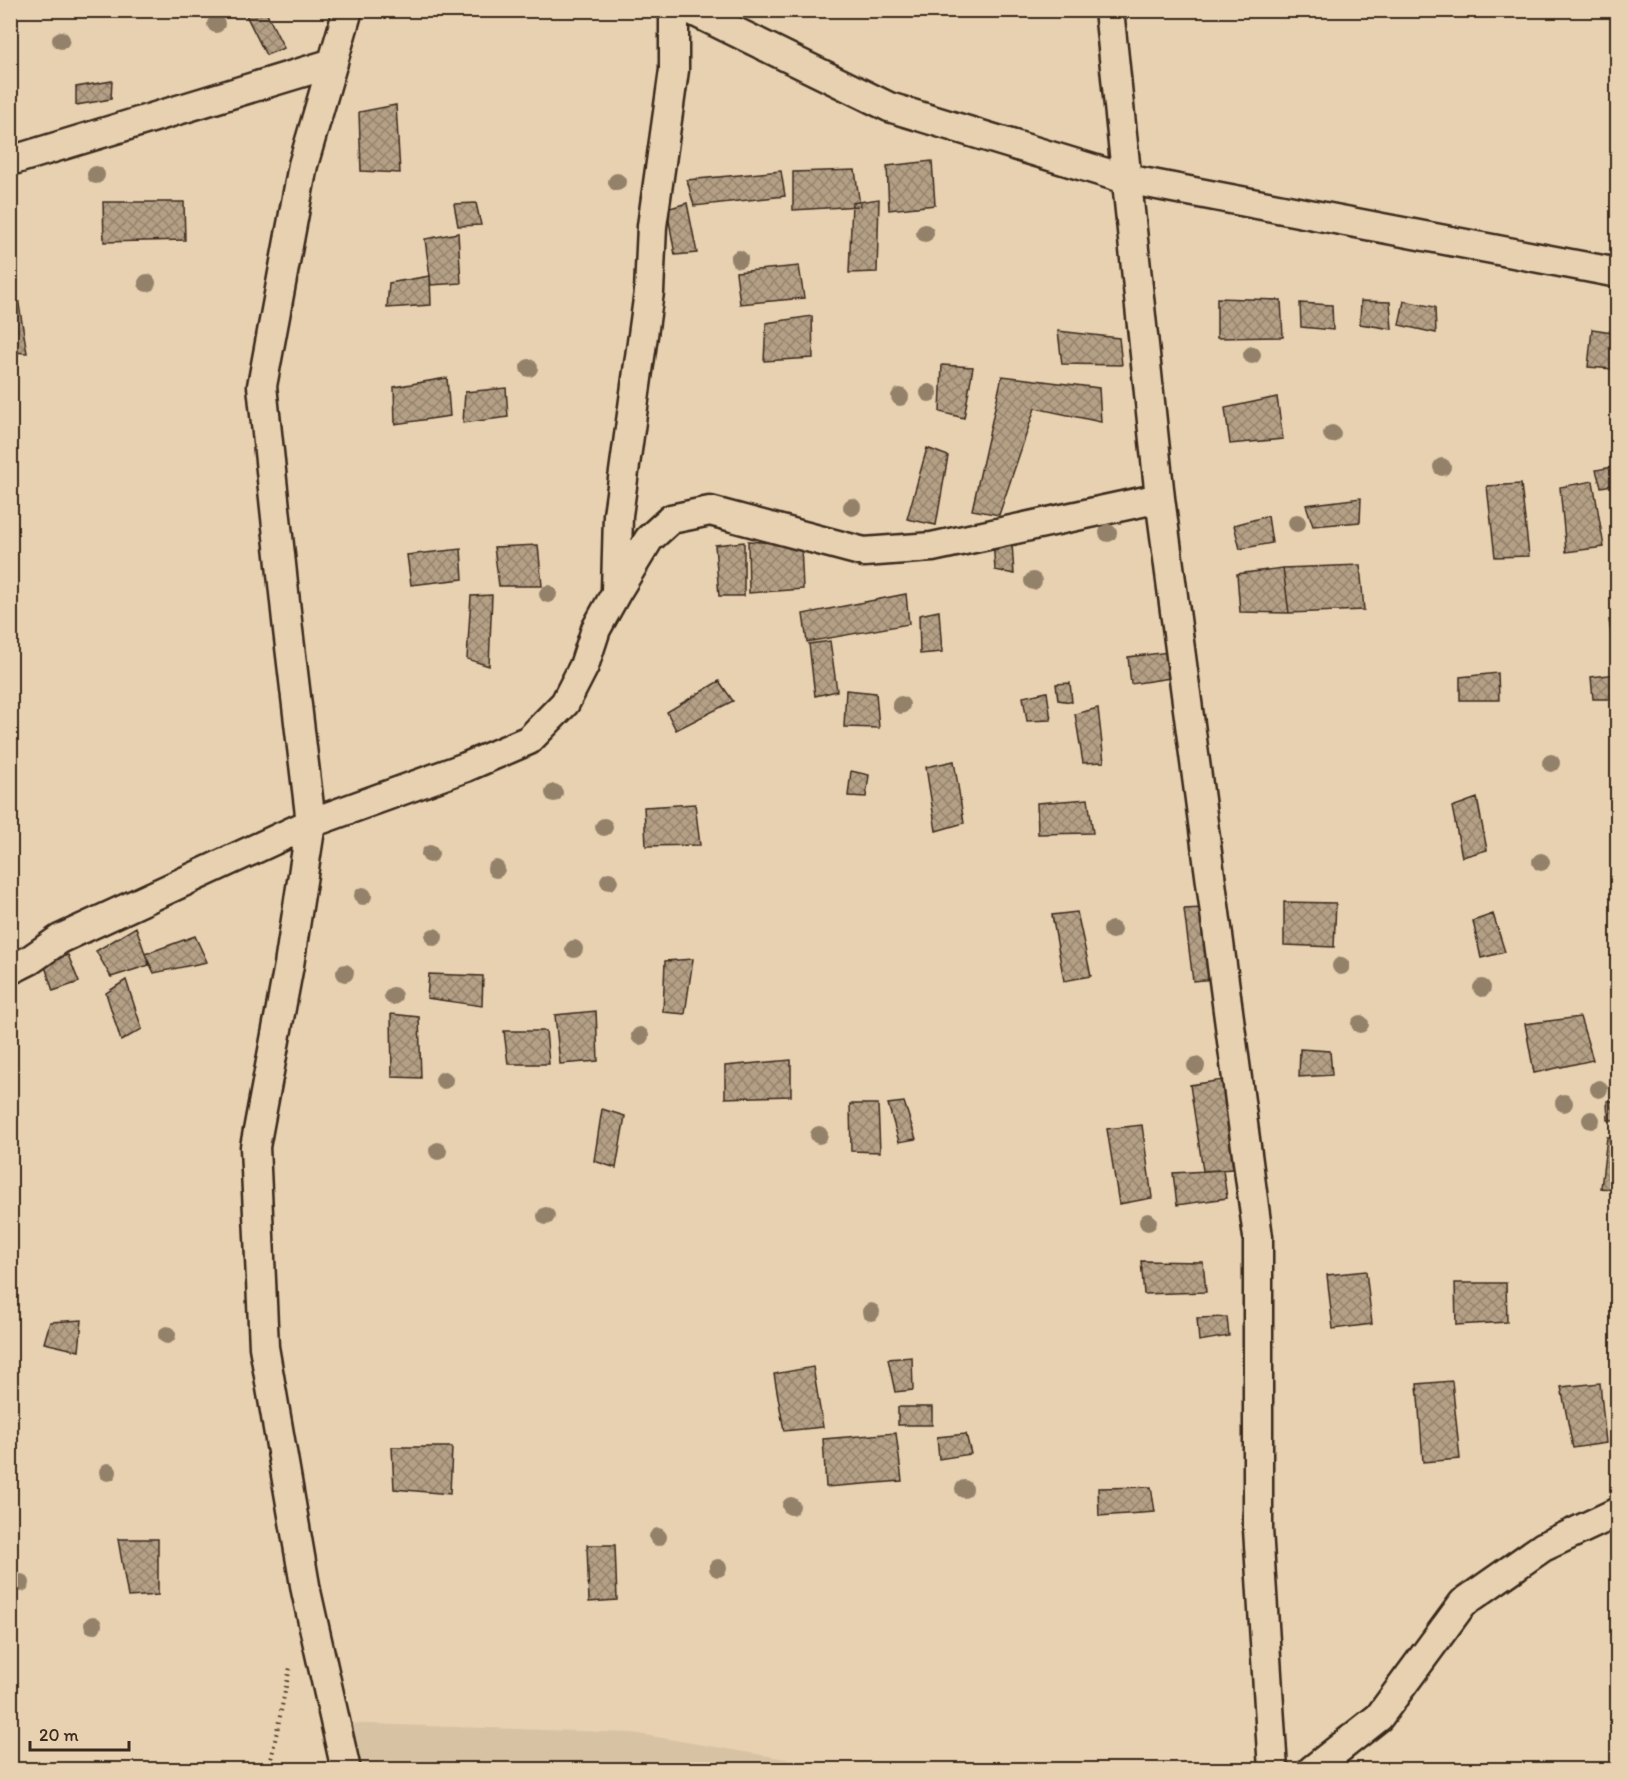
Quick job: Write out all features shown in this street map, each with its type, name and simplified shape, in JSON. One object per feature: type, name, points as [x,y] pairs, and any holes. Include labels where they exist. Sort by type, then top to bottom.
[{"type":"street","points":[[346,1770],[306,1591],[264,1347],[255,1147],[290,965],[311,823],[262,386],[303,165],[348,10]]},
{"type":"street","points":[[616,594],[618,515],[649,292],[652,226],[674,70],[674,10]]},
{"type":"street","points":[[691,10],[889,106],[1126,179],[1617,273]]},
{"type":"street","points":[[1109,10],[1160,498],[1258,1238],[1258,1529],[1273,1770]]},
{"type":"street","points":[[10,161],[333,63]]},
{"type":"street","points":[[10,970],[30,960],[60,939],[311,823],[466,767],[529,740],[565,703],[584,666],[596,630],[616,594],[649,539],[671,519],[710,511],[864,552],[932,547],[1160,498]]},
{"type":"street","points":[[1312,1770],[1379,1717],[1463,1603],[1543,1547],[1617,1512]]},
{"type":"path","points":[[269,1770],[292,1658]]},
{"type":"shaded area","points":[[339,1723],[633,1733],[844,1769],[350,1769]]},
{"type":"building","points":[[250,10],[265,10],[284,48],[266,55],[246,15]]},
{"type":"building","points":[[112,81],[111,99],[76,105],[76,87]]},
{"type":"building","points":[[396,105],[400,173],[361,171],[359,112]]},
{"type":"building","points":[[932,161],[935,205],[889,210],[887,166]]},
{"type":"building","points":[[855,170],[860,206],[793,210],[793,172]]},
{"type":"building","points":[[781,171],[785,196],[694,206],[687,180]]},
{"type":"building","points":[[879,199],[877,272],[849,273],[852,203]]},
{"type":"building","points":[[103,202],[184,202],[185,240],[104,242]]},
{"type":"building","points":[[476,203],[481,225],[458,226],[454,204]]},
{"type":"building","points":[[687,203],[697,253],[675,255],[667,209]]},
{"type":"building","points":[[458,233],[461,283],[431,285],[425,239]]},
{"type":"building","points":[[799,266],[804,298],[740,304],[736,272]]},
{"type":"building","points":[[430,276],[431,305],[387,308],[389,283]]},
{"type":"building","points":[[18,298],[27,353],[10,352],[10,300]]},
{"type":"building","points":[[1217,298],[1281,300],[1283,337],[1217,338]]},
{"type":"building","points":[[1361,301],[1390,302],[1392,329],[1360,324]]},
{"type":"building","points":[[1404,301],[1435,307],[1436,333],[1399,325]]},
{"type":"building","points":[[1300,303],[1332,305],[1333,330],[1301,327]]},
{"type":"building","points":[[812,316],[813,358],[764,361],[766,323]]},
{"type":"building","points":[[1592,329],[1612,332],[1613,369],[1588,367]]},
{"type":"building","points":[[1058,331],[1119,338],[1122,365],[1062,364]]},
{"type":"building","points":[[942,365],[973,367],[964,418],[940,412]]},
{"type":"building","points":[[1002,376],[1099,388],[1101,422],[1035,408],[999,515],[972,510]]},
{"type":"building","points":[[447,378],[450,416],[395,424],[394,387]]},
{"type":"building","points":[[506,388],[508,417],[463,423],[465,392]]},
{"type":"building","points":[[1277,397],[1283,439],[1230,444],[1225,408]]},
{"type":"building","points":[[927,448],[948,456],[936,525],[907,519]]},
{"type":"building","points":[[1618,466],[1618,484],[1601,487],[1596,470]]},
{"type":"building","points":[[1593,481],[1604,547],[1566,552],[1560,487]]},
{"type":"building","points":[[1521,484],[1529,556],[1495,557],[1487,486]]},
{"type":"building","points":[[1361,498],[1360,522],[1313,526],[1306,505]]},
{"type":"building","points":[[1268,516],[1272,543],[1240,549],[1234,525]]},
{"type":"building","points":[[993,539],[1012,543],[1014,574],[995,570]]},
{"type":"building","points":[[748,541],[801,545],[803,589],[749,593]]},
{"type":"building","points":[[744,542],[744,596],[719,596],[715,545]]},
{"type":"building","points":[[538,545],[542,586],[499,586],[494,547]]},
{"type":"building","points":[[461,549],[463,579],[411,585],[407,555]]},
{"type":"building","points":[[1360,565],[1364,610],[1289,613],[1283,568]]},
{"type":"building","points":[[1283,568],[1289,613],[1240,612],[1237,574]]},
{"type":"building","points":[[906,594],[909,624],[807,642],[803,614]]},
{"type":"building","points":[[492,595],[489,666],[467,659],[471,596]]},
{"type":"building","points":[[939,611],[942,652],[920,654],[919,615]]},
{"type":"building","points":[[1618,619],[1618,646],[1613,646],[1609,620]]},
{"type":"building","points":[[830,641],[837,691],[815,696],[809,644]]},
{"type":"building","points":[[1169,652],[1170,678],[1131,684],[1128,657]]},
{"type":"building","points":[[1498,673],[1499,700],[1460,700],[1460,677]]},
{"type":"building","points":[[1618,674],[1618,699],[1593,699],[1591,677]]},
{"type":"building","points":[[719,681],[733,701],[676,730],[667,712]]},
{"type":"building","points":[[1070,683],[1072,702],[1058,700],[1056,684]]},
{"type":"building","points":[[846,690],[876,693],[879,728],[844,727]]},
{"type":"building","points":[[1047,692],[1051,720],[1027,721],[1023,697]]},
{"type":"building","points":[[1098,708],[1104,762],[1083,763],[1075,714]]},
{"type":"building","points":[[954,761],[964,823],[936,831],[926,767]]},
{"type":"building","points":[[851,771],[869,775],[866,797],[848,796]]},
{"type":"building","points":[[1477,798],[1487,850],[1462,857],[1452,807]]},
{"type":"building","points":[[1088,799],[1093,833],[1038,834],[1037,803]]},
{"type":"building","points":[[695,804],[700,845],[646,846],[644,807]]},
{"type":"building","points":[[1284,902],[1336,903],[1334,947],[1284,945]]},
{"type":"building","points":[[1202,908],[1215,979],[1193,981],[1184,909]]},
{"type":"building","points":[[1077,912],[1091,976],[1064,981],[1052,915]]},
{"type":"building","points":[[1493,914],[1505,952],[1481,958],[1473,921]]},
{"type":"building","points":[[136,927],[149,965],[111,977],[96,951]]},
{"type":"building","points":[[195,936],[207,962],[154,973],[145,954]]},
{"type":"building","points":[[68,955],[79,982],[53,991],[44,963]]},
{"type":"building","points":[[693,959],[685,1014],[663,1012],[665,961]]},
{"type":"building","points":[[429,974],[483,976],[482,1006],[427,998]]},
{"type":"building","points":[[126,980],[142,1029],[121,1041],[106,993]]},
{"type":"building","points":[[596,1011],[598,1061],[560,1064],[555,1015]]},
{"type":"building","points":[[391,1014],[419,1017],[421,1078],[392,1077]]},
{"type":"building","points":[[1580,1017],[1593,1060],[1534,1073],[1525,1024]]},
{"type":"building","points":[[504,1031],[546,1031],[549,1064],[508,1064]]},
{"type":"building","points":[[1300,1049],[1330,1051],[1332,1075],[1299,1077]]},
{"type":"building","points":[[791,1060],[791,1096],[725,1098],[725,1066]]},
{"type":"building","points":[[1223,1080],[1233,1169],[1203,1171],[1190,1085]]},
{"type":"building","points":[[1607,1101],[1618,1101],[1618,1120],[1608,1120]]},
{"type":"building","points":[[904,1102],[916,1139],[899,1142],[888,1104]]},
{"type":"building","points":[[850,1104],[878,1104],[880,1152],[851,1151]]},
{"type":"building","points":[[602,1109],[625,1116],[616,1168],[594,1161]]},
{"type":"building","points":[[1142,1125],[1152,1198],[1119,1204],[1107,1129]]},
{"type":"building","points":[[1607,1137],[1618,1137],[1618,1190],[1601,1188]]},
{"type":"building","points":[[1223,1170],[1227,1198],[1177,1205],[1173,1173]]},
{"type":"building","points":[[1141,1261],[1203,1262],[1206,1292],[1144,1294]]},
{"type":"building","points":[[1366,1271],[1372,1324],[1333,1329],[1327,1275]]},
{"type":"building","points":[[1455,1283],[1506,1283],[1507,1322],[1456,1325]]},
{"type":"building","points":[[1227,1317],[1229,1336],[1199,1341],[1197,1318]]},
{"type":"building","points":[[82,1320],[79,1351],[44,1343],[50,1322]]},
{"type":"building","points":[[912,1357],[913,1390],[895,1392],[888,1359]]},
{"type":"building","points":[[813,1367],[823,1427],[784,1431],[774,1374]]},
{"type":"building","points":[[1452,1381],[1460,1459],[1423,1462],[1417,1384]]},
{"type":"building","points":[[1600,1383],[1606,1443],[1573,1448],[1561,1387]]},
{"type":"building","points":[[898,1407],[932,1407],[932,1425],[898,1425]]},
{"type":"building","points":[[896,1433],[902,1481],[826,1487],[823,1439]]},
{"type":"building","points":[[966,1434],[971,1454],[939,1459],[937,1437]]},
{"type":"building","points":[[392,1447],[452,1447],[450,1494],[394,1489]]},
{"type":"building","points":[[1151,1487],[1155,1512],[1099,1516],[1098,1488]]},
{"type":"building","points":[[118,1539],[158,1539],[158,1595],[128,1597]]},
{"type":"building","points":[[587,1545],[615,1545],[617,1600],[589,1602]]}]
